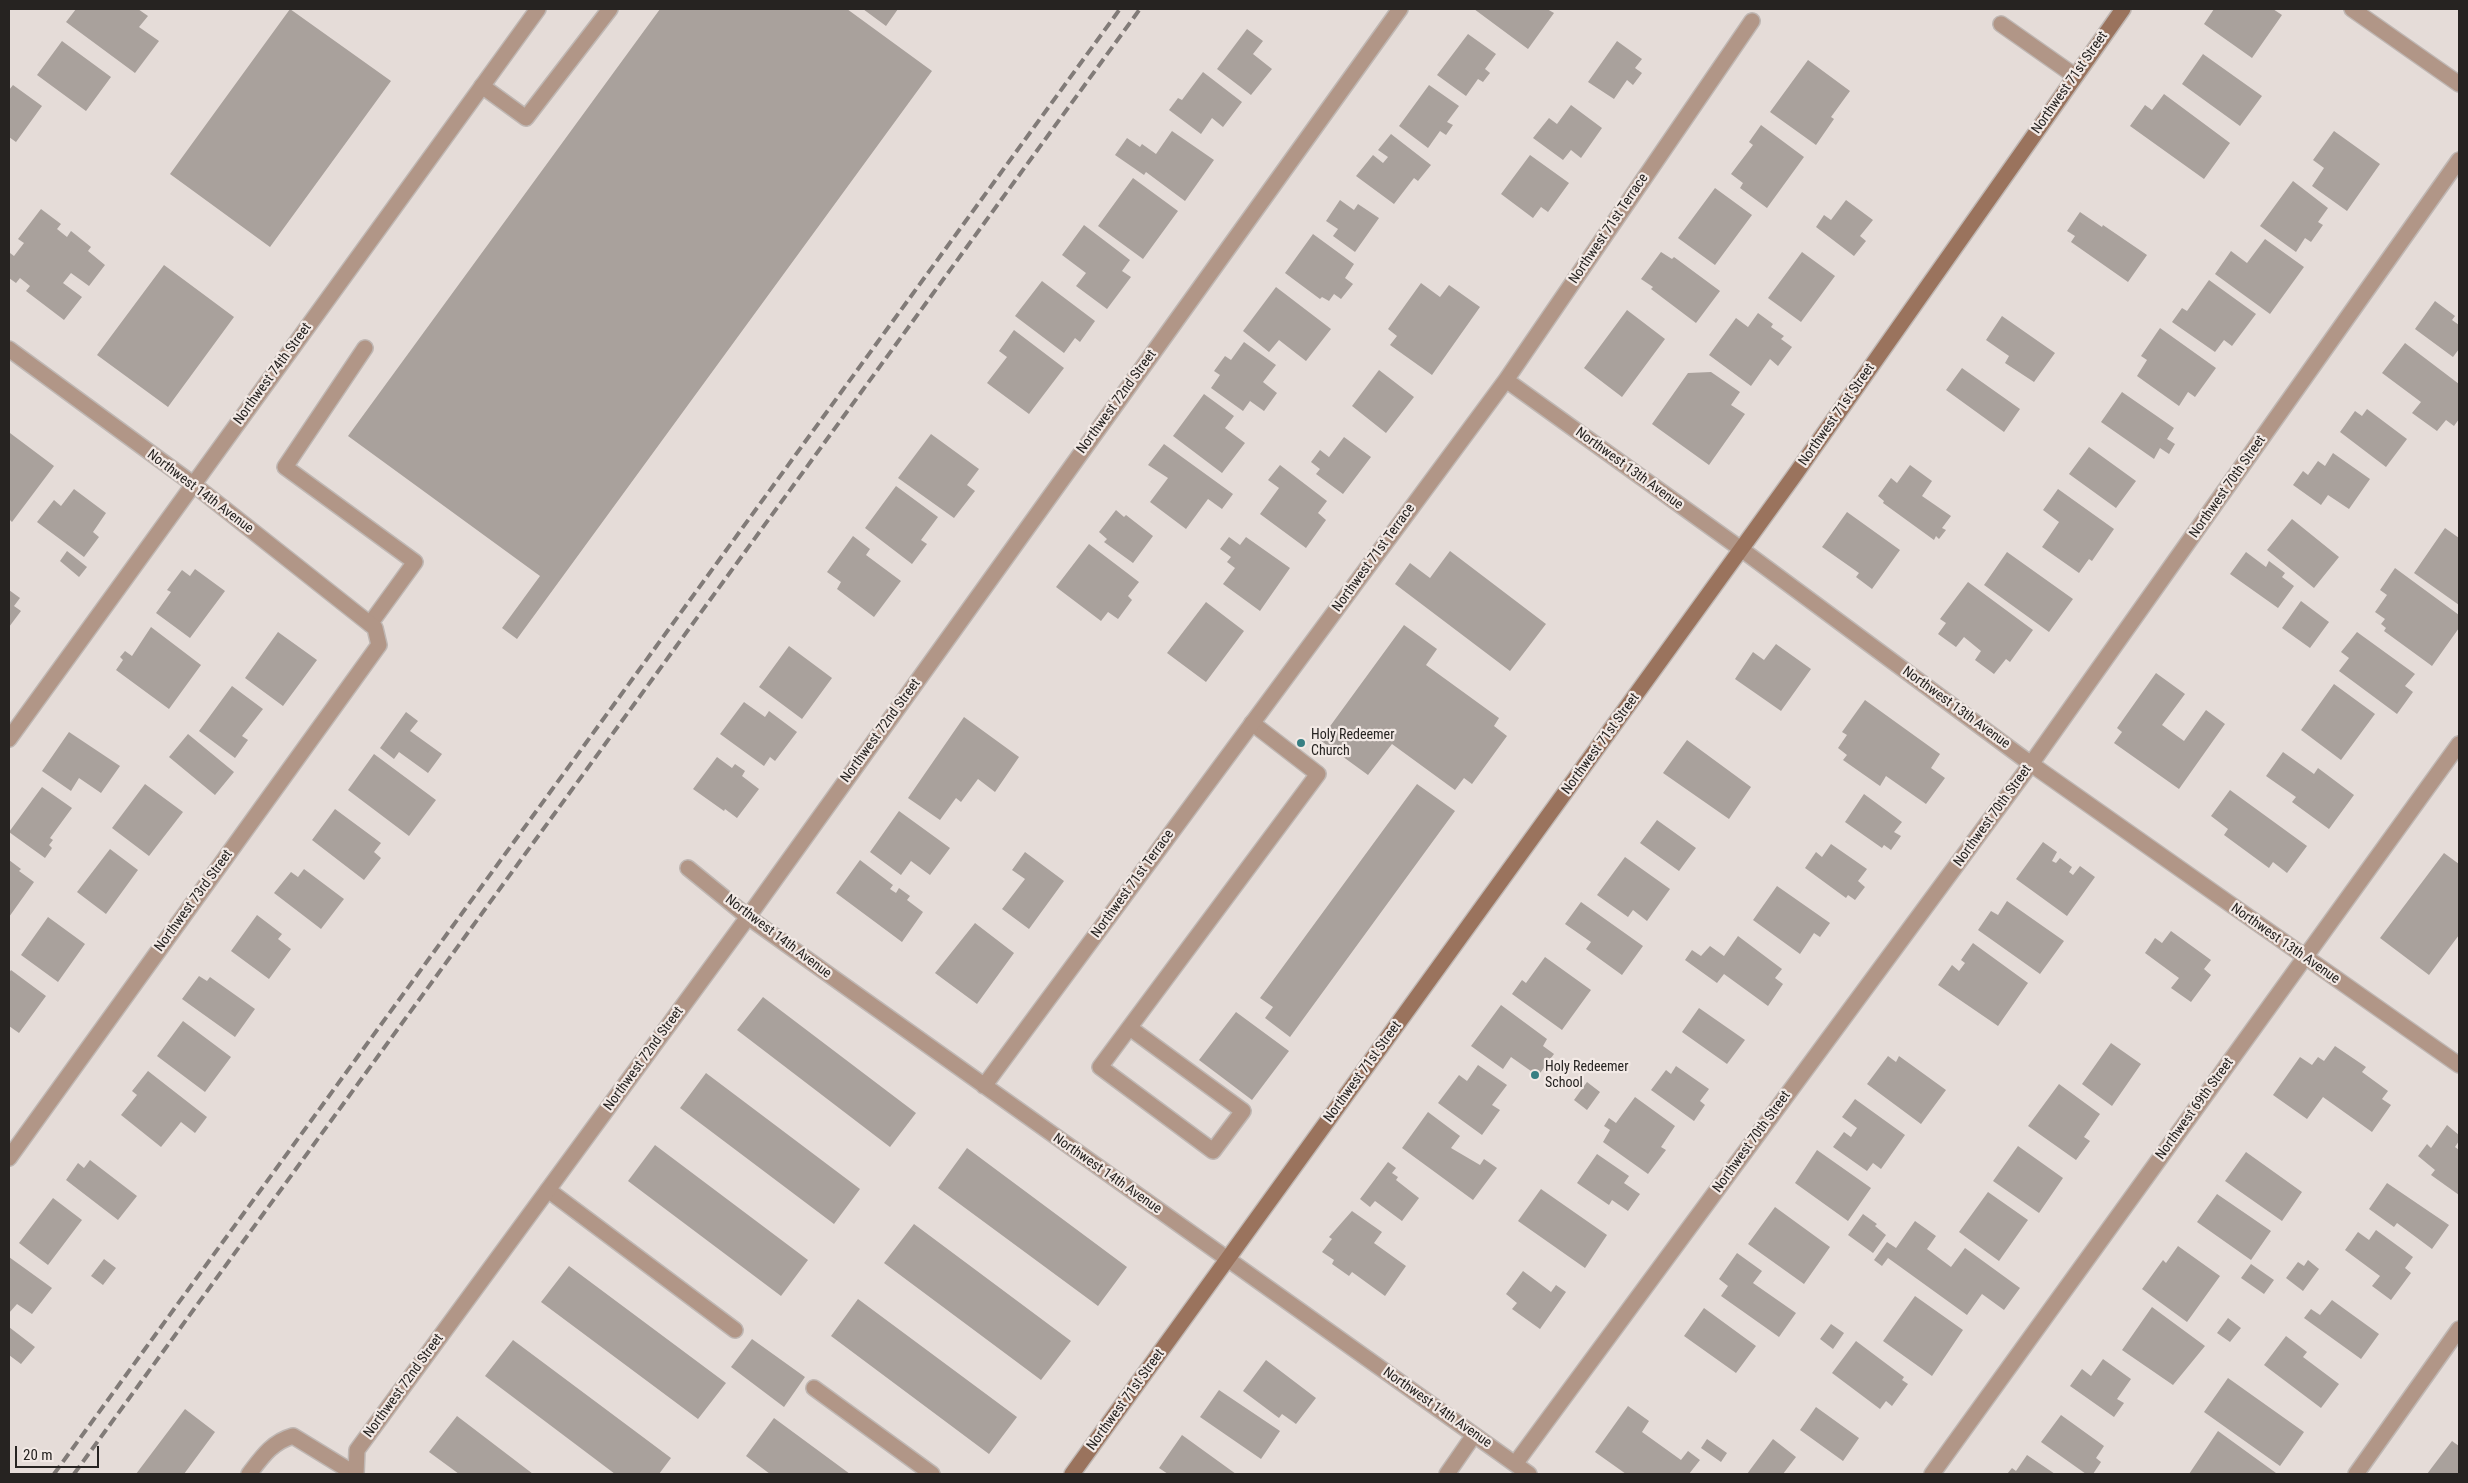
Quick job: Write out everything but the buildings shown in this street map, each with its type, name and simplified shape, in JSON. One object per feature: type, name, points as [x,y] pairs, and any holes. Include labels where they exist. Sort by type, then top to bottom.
[{"type":"street","name":"Northwest 74th Street","points":[[9,739],[538,9]]},
{"type":"street","points":[[482,86],[526,118],[610,9]]},
{"type":"street","name":"Northwest 72nd Street","points":[[355,1474],[357,1450],[748,917],[1400,9]]},
{"type":"street","name":"Northwest 71st Street","points":[[1072,1474],[1741,549],[2123,9]]},
{"type":"street","points":[[2352,9],[2459,84]]},
{"type":"street","name":"Northwest 71st Terrace","points":[[984,1086],[1506,380],[1752,21]]},
{"type":"street","points":[[2002,24],[2075,76]]},
{"type":"street","name":"Northwest 70th Street","points":[[1515,1464],[2031,764],[2459,160]]},
{"type":"street","points":[[365,348],[285,467],[415,562],[370,624]]},
{"type":"street","name":"Northwest 14th Avenue","points":[[9,349],[193,484],[370,624],[375,628],[379,644]]},
{"type":"street","name":"Northwest 13th Avenue","points":[[1506,380],[1741,549],[2031,764],[2459,1065]]},
{"type":"street","name":"Northwest 73rd Street","points":[[9,1158],[379,644]]},
{"type":"street","points":[[1130,1028],[1243,1111],[1213,1151],[1100,1067],[1318,774],[1252,723]]},
{"type":"street","name":"Northwest 69th Street","points":[[1932,1474],[2459,744]]},
{"type":"street","name":"Northwest 14th Avenue","points":[[688,868],[748,917],[1529,1474]]},
{"type":"street","points":[[548,1190],[735,1330]]},
{"type":"street","points":[[2356,1474],[2459,1328]]},
{"type":"street","points":[[814,1388],[932,1474]]},
{"type":"street","points":[[1447,1474],[1474,1435]]},
{"type":"street","points":[[249,1474],[267,1450],[280,1440],[293,1436],[355,1474]]},
{"type":"railway","points":[[54,1474],[1120,9]]},
{"type":"railway","points":[[74,1474],[1140,9]]},
{"type":"place","name":"Holy Redeemer Church","points":[[1301,743]]},
{"type":"place","name":"Holy Redeemer School","points":[[1535,1075]]}]
